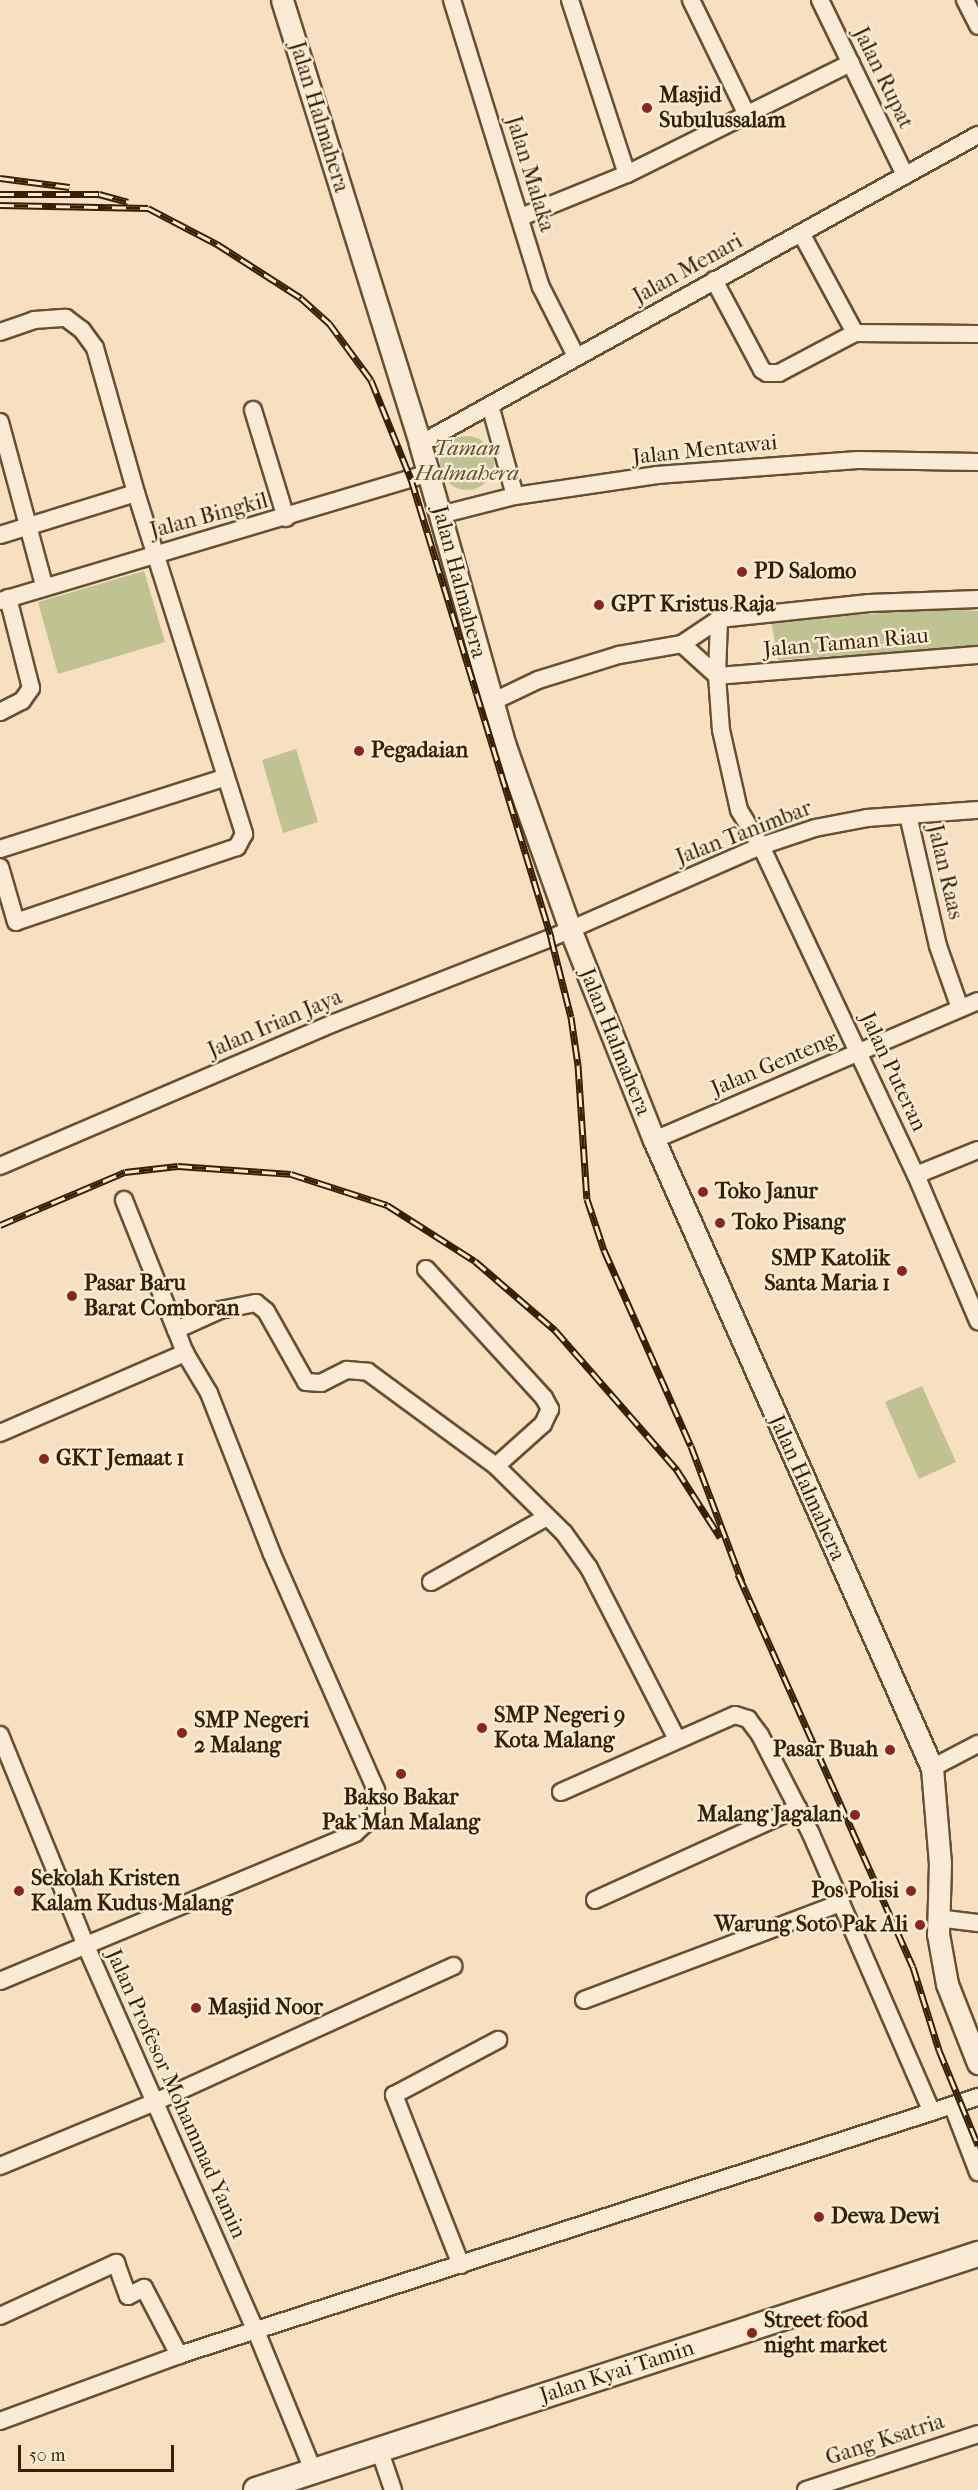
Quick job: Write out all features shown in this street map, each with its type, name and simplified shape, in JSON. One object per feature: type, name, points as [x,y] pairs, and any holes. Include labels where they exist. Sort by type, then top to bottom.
[{"type":"main road","name":"Jalan Kyai Tamin","points":[[256,2490],[978,2254]]},
{"type":"street","name":"Jalan Halmahera","points":[[282,0],[429,473],[492,702],[570,929],[654,1140],[932,1768],[940,1863],[937,1918],[947,1984],[978,2063]]},
{"type":"street","name":"Jalan Malaka","points":[[452,0],[548,306],[576,356]]},
{"type":"street","points":[[570,0],[627,174]]},
{"type":"street","points":[[691,0],[747,115]]},
{"type":"street","name":"Jalan Rupat","points":[[820,0],[905,175]]},
{"type":"street","points":[[965,0],[978,26]]},
{"type":"street","points":[[521,217],[627,174],[851,63]]},
{"type":"street","name":"Jalan Menari","points":[[420,444],[978,135]]},
{"type":"street","points":[[801,233],[855,333]]},
{"type":"street","points":[[714,280],[767,373],[779,373],[855,333],[978,334]]},
{"type":"street","points":[[0,332],[34,320],[66,318],[82,330],[95,348],[154,554],[224,778],[244,834],[240,844],[0,929]]},
{"type":"street","points":[[490,405],[515,496]]},
{"type":"street","points":[[254,410],[286,518]]},
{"type":"street","points":[[0,422],[44,585]]},
{"type":"street","name":"Jalan Mentawai","points":[[440,515],[515,496],[657,475],[857,460],[978,462]]},
{"type":"street","name":"Jalan Bingkil","points":[[4,599],[44,585],[286,518],[429,473]]},
{"type":"street","points":[[0,535],[136,493]]},
{"type":"street","points":[[0,712],[22,701],[31,688],[4,599]]},
{"type":"street","name":"Jalan Taman Riau","points":[[492,702],[538,680],[619,655],[682,644],[719,619],[869,603],[978,599]]},
{"type":"street","points":[[717,676],[719,619]]},
{"type":"street","points":[[682,644],[717,676]]},
{"type":"street","name":"Jalan Taman Riau","points":[[717,676],[978,655]]},
{"type":"street","name":"Jalan Puteran","points":[[717,676],[728,772],[739,810],[761,846],[916,1175],[976,1311]]},
{"type":"street","points":[[0,849],[224,778]]},
{"type":"street","name":"Jalan Tanimbar","points":[[570,929],[761,846],[815,828],[908,815],[978,810]]},
{"type":"street","name":"Jalan Raas","points":[[908,815],[939,946],[960,1008]]},
{"type":"street","points":[[0,867],[16,922]]},
{"type":"street","name":"Jalan Irian Jaya","points":[[0,1166],[334,1023],[570,929]]},
{"type":"street","name":"Jalan Genteng","points":[[654,1140],[978,1001]]},
{"type":"street","points":[[916,1175],[978,1150]]},
{"type":"street","points":[[0,1981],[355,1833],[372,1820],[378,1805],[376,1790],[272,1554],[209,1393],[185,1353],[124,1200]]},
{"type":"street","points":[[426,1269],[544,1398],[550,1409],[543,1425],[496,1466]]},
{"type":"street","points":[[176,1330],[220,1310],[256,1303],[266,1311],[306,1382],[321,1383],[347,1370],[368,1372],[496,1466],[547,1517],[589,1568],[677,1739]]},
{"type":"street","points":[[0,1433],[185,1353]]},
{"type":"street","points":[[431,1582],[547,1517]]},
{"type":"street","points":[[561,1792],[735,1715],[748,1719],[798,1808],[932,2112]]},
{"type":"street","name":"Jalan Profesor Mohammad Yamin","points":[[0,1735],[86,1946],[256,2331],[313,2470]]},
{"type":"street","points":[[932,1768],[978,1744]]},
{"type":"street","points":[[595,1900],[798,1808]]},
{"type":"street","points":[[584,2000],[841,1903]]},
{"type":"street","points":[[937,1918],[978,1923]]},
{"type":"street","points":[[0,2166],[155,2102],[454,1966]]},
{"type":"street","points":[[460,2265],[394,2095],[498,2040]]},
{"type":"street","points":[[0,2421],[179,2355],[953,2107],[978,2097]]},
{"type":"street","points":[[953,2107],[978,2172]]},
{"type":"street","points":[[0,2316],[116,2264],[128,2296],[144,2288],[179,2355]]},
{"type":"street","name":"Gang Ksatria","points":[[806,2490],[978,2433]]},
{"type":"street","points":[[379,2449],[393,2490]]},
{"type":"green space","name":"Taman Halmahera","points":[[467,436],[477,438],[486,444],[492,453],[494,463],[492,473],[486,482],[477,488],[467,490],[457,488],[448,482],[442,473],[440,463],[442,453],[448,444],[457,438]]},
{"type":"green space","points":[[144,571],[165,642],[58,674],[38,602]]},
{"type":"green space","points":[[951,609],[978,611],[978,646],[778,660],[771,620]]},
{"type":"green space","points":[[296,749],[318,822],[283,833],[262,760]]},
{"type":"green space","points":[[922,1386],[956,1462],[919,1479],[885,1402]]},
{"type":"railway","points":[[0,178],[69,187]]},
{"type":"railway","points":[[0,194],[99,194],[128,202]]},
{"type":"railway","points":[[0,205],[148,208],[217,244],[301,298],[329,323],[371,380],[411,479],[551,938],[571,1017],[578,1065],[587,1199],[604,1250],[691,1446],[742,1582]]},
{"type":"railway","points":[[0,1225],[125,1172],[178,1166],[291,1174],[387,1205],[475,1261],[555,1330],[677,1470],[720,1537]]},
{"type":"railway","points":[[738,1574],[913,1967],[939,2050],[978,2145]]},
{"type":"place","name":"Masjid Subulussalam","points":[[647,108]]},
{"type":"place","name":"PD Salomo","points":[[742,572]]},
{"type":"place","name":"GPT Kristus Raja","points":[[599,605]]},
{"type":"place","name":"Pegadaian","points":[[359,751]]},
{"type":"place","name":"Toko Janur","points":[[703,1192]]},
{"type":"place","name":"Toko Pisang","points":[[720,1223]]},
{"type":"place","name":"SMP Katolik Santa Maria 1","points":[[902,1271]]},
{"type":"place","name":"Pasar Baru Barat Comboran","points":[[72,1296]]},
{"type":"place","name":"GKT Jemaat 1","points":[[44,1459]]},
{"type":"place","name":"SMP Negeri 9 Kota Malang","points":[[482,1728]]},
{"type":"place","name":"SMP Negeri 2 Malang","points":[[182,1733]]},
{"type":"place","name":"Pasar Buah","points":[[890,1750]]},
{"type":"place","name":"Bakso Bakar Pak Man Malang","points":[[401,1774]]},
{"type":"place","name":"Malang Jagalan","points":[[855,1815]]},
{"type":"place","name":"Sekolah Kristen Kalam Kudus Malang","points":[[19,1891]]},
{"type":"place","name":"Pos Polisi","points":[[911,1891]]},
{"type":"place","name":"Warung Soto Pak Ali","points":[[920,1925]]},
{"type":"place","name":"Masjid Noor","points":[[196,2008]]},
{"type":"place","name":"Dewa Dewi","points":[[819,2217]]},
{"type":"place","name":"Street food night market","points":[[752,2333]]}]
